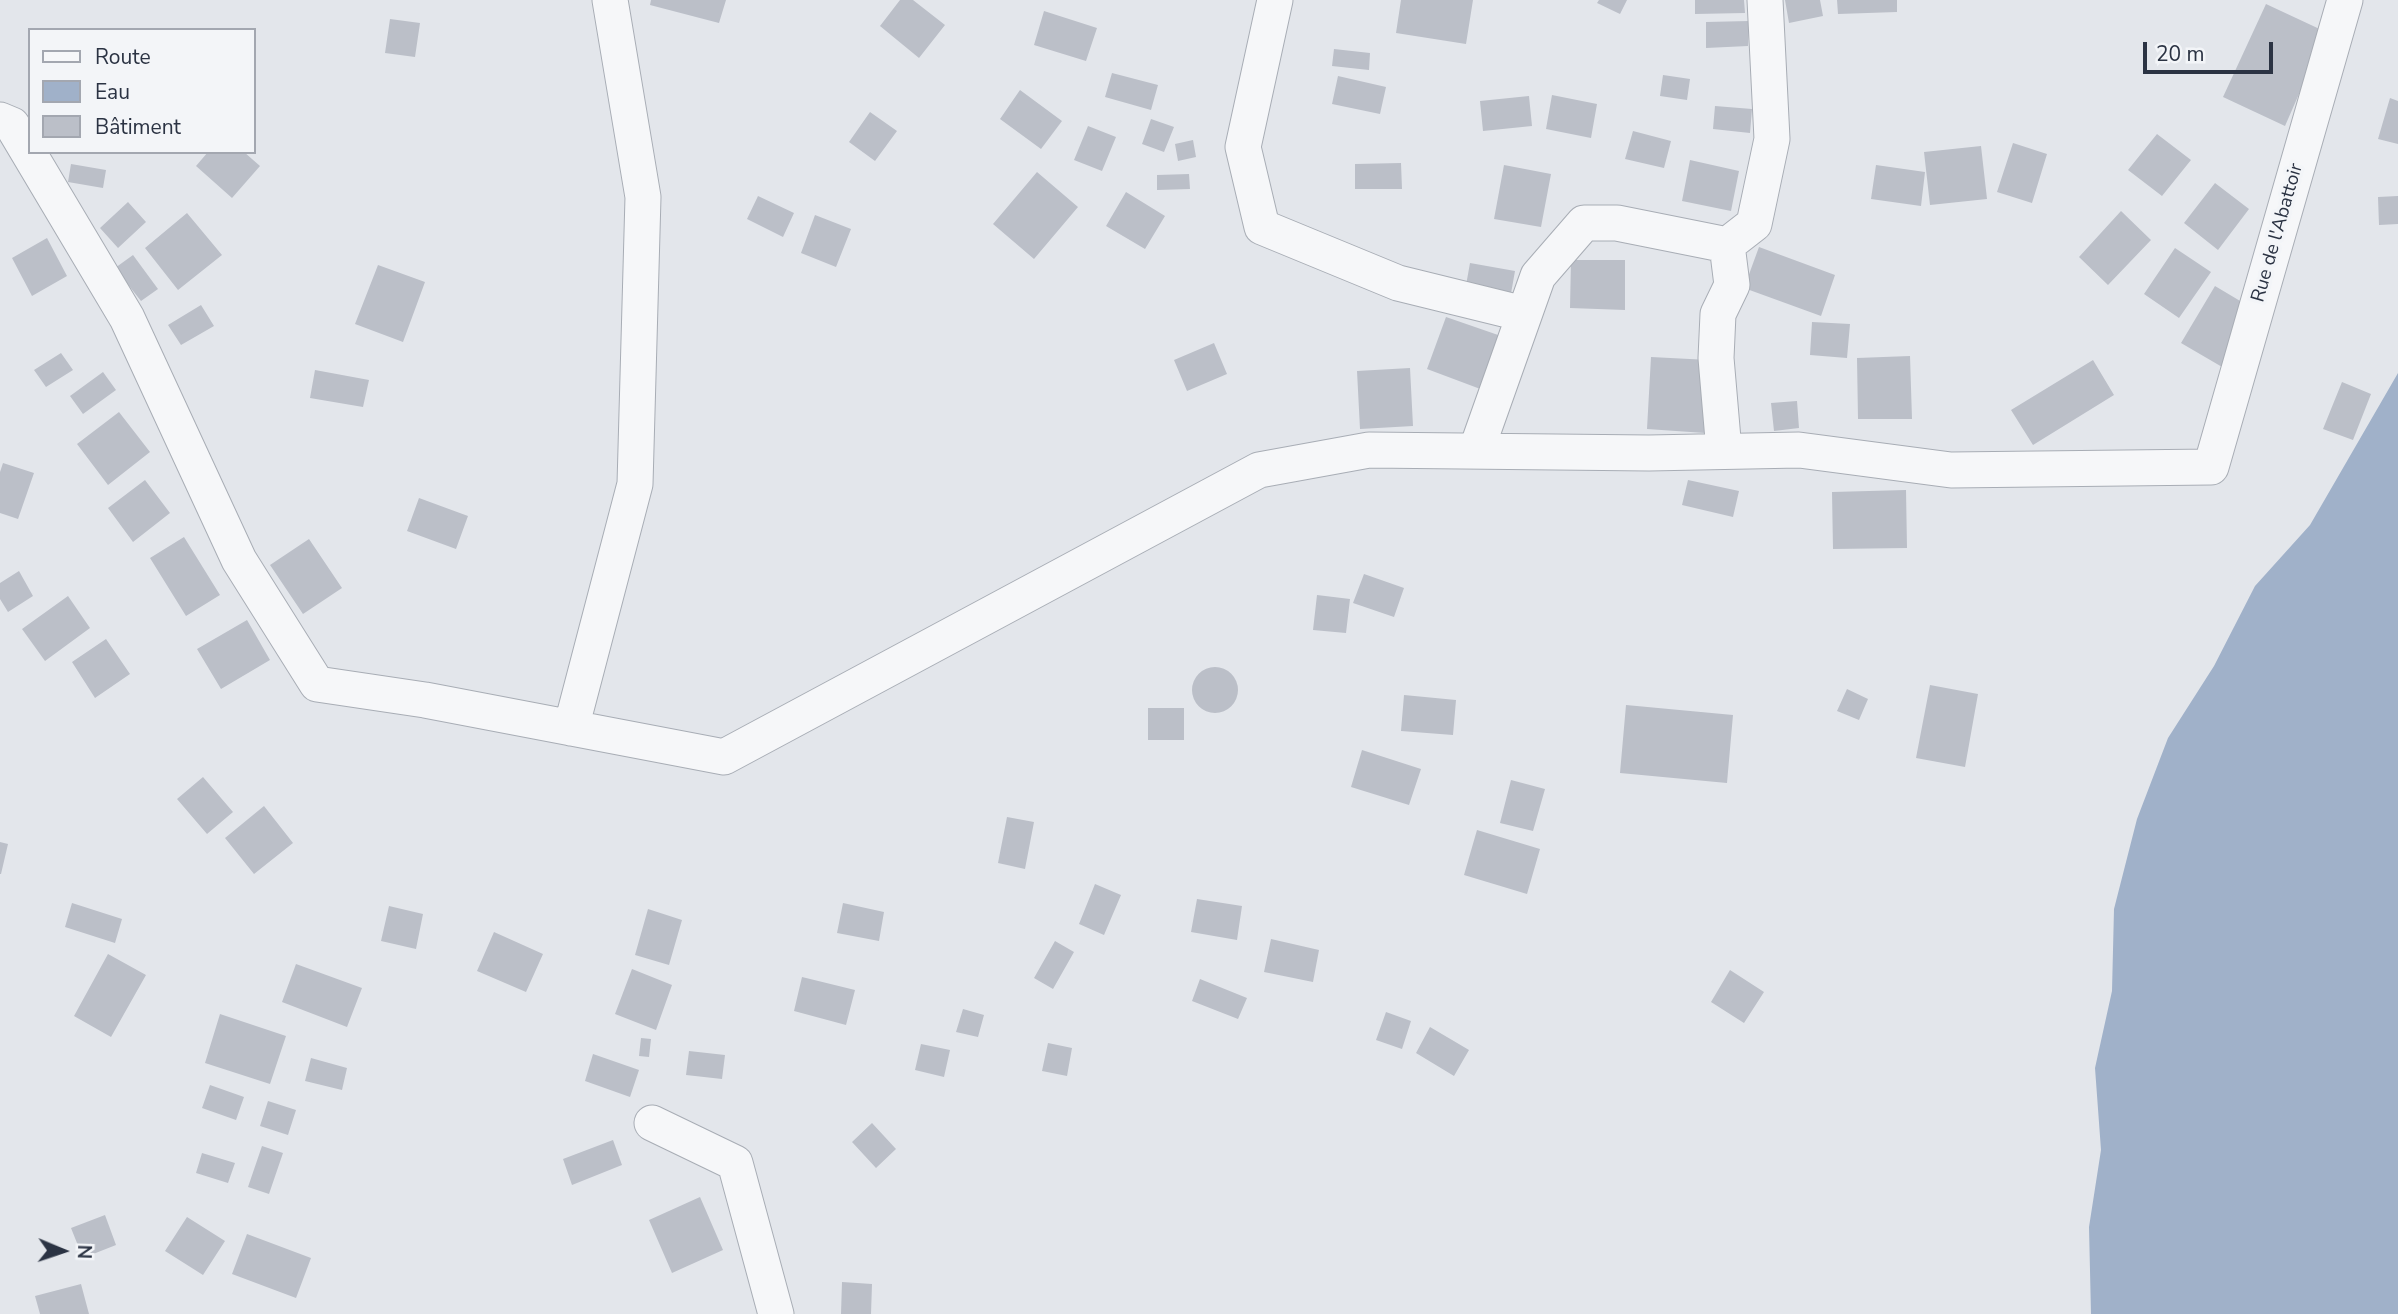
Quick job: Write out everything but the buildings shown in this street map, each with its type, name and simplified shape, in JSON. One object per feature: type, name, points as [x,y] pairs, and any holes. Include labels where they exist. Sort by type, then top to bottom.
[{"type":"street","points":[[571,728],[635,484],[643,197],[610,0]]},
{"type":"street","points":[[1275,0],[1243,147],[1262,228],[1398,283],[1524,314]]},
{"type":"street","points":[[1727,245],[1754,223],[1772,139],[1765,0]]},
{"type":"street","name":"Rue de l'Abattoir","points":[[1724,451],[1799,450],[1951,470],[2211,467],[2345,0]]},
{"type":"street","points":[[0,120],[12,125],[28,152]]},
{"type":"street","points":[[29,154],[127,318],[239,559],[317,684],[724,757],[1259,470],[1369,450],[1724,451],[1716,358],[1718,314],[1732,285],[1727,245]]},
{"type":"street","points":[[1476,451],[1538,276],[1584,222],[1617,223],[1727,245]]},
{"type":"street","points":[[652,1123],[735,1163],[776,1314]]},
{"type":"water","points":[[2398,373],[2398,1314],[2091,1314],[2089,1227],[2101,1150],[2095,1068],[2112,991],[2114,909],[2137,819],[2168,738],[2214,666],[2255,586],[2310,525]]}]
